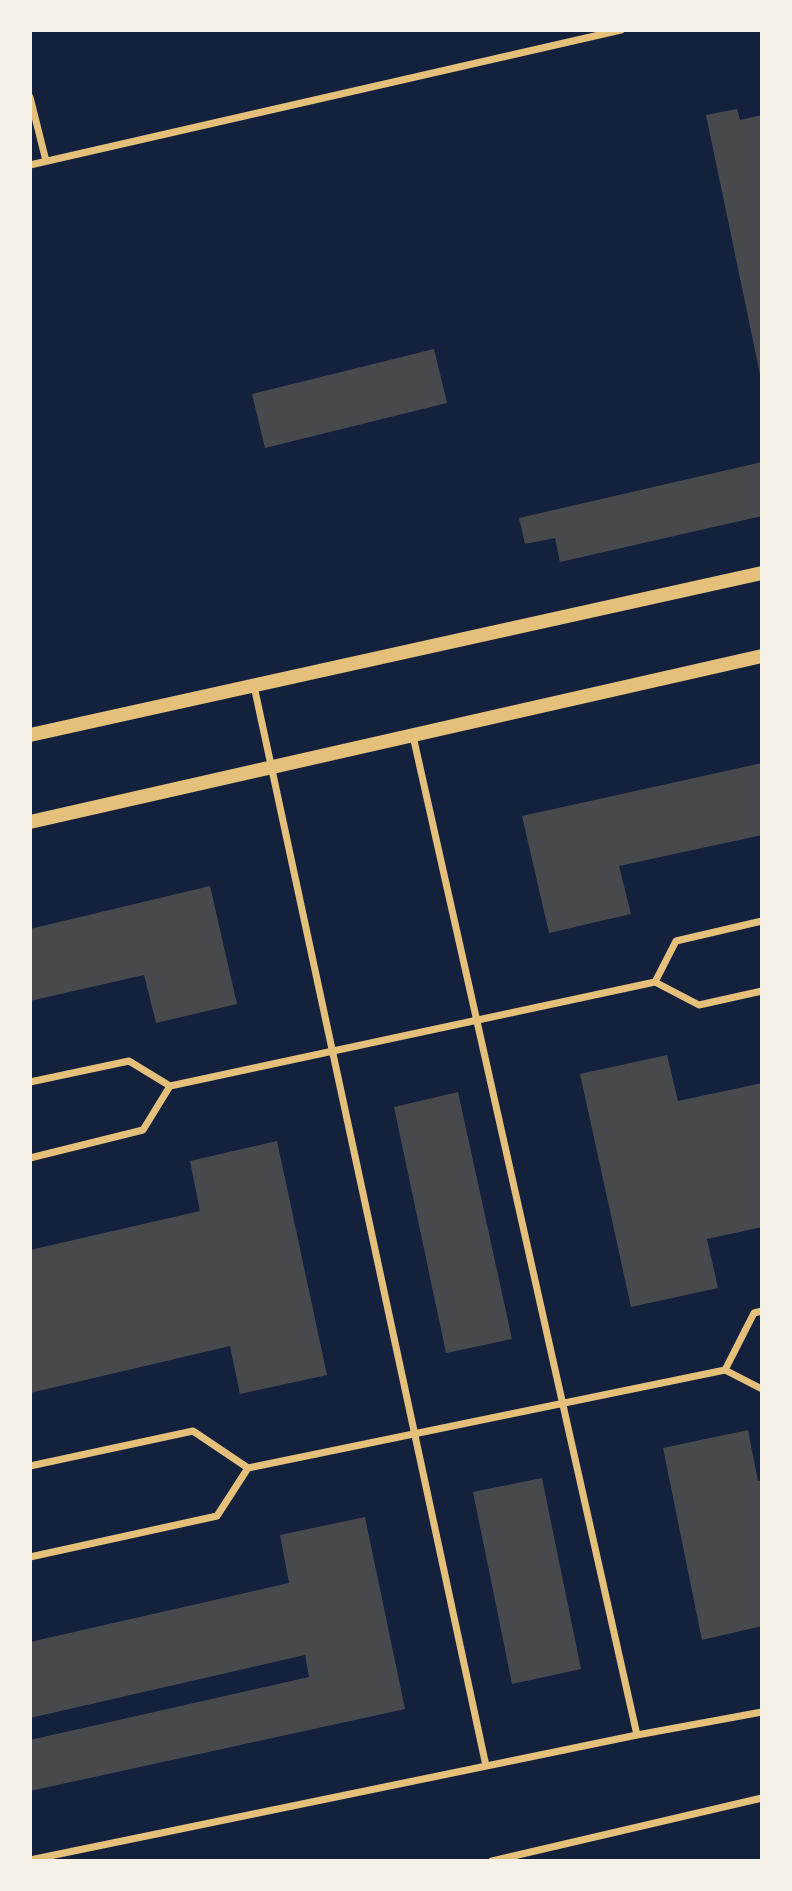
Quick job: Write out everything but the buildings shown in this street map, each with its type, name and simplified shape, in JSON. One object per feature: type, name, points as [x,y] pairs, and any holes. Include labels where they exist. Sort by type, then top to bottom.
[{"type":"main road","points":[[30,735],[762,573]]},
{"type":"main road","points":[[30,822],[762,656]]},
{"type":"street","points":[[30,165],[621,30]]},
{"type":"street","points":[[30,97],[46,161]]},
{"type":"street","points":[[254,685],[486,1766]]},
{"type":"street","points":[[413,736],[637,1735]]},
{"type":"street","points":[[655,982],[676,941],[762,921]]},
{"type":"street","points":[[30,1082],[129,1061],[170,1086],[655,982],[699,1005],[762,991]]},
{"type":"street","points":[[30,1158],[143,1130],[170,1086]]},
{"type":"street","points":[[725,1370],[754,1313],[762,1311]]},
{"type":"street","points":[[30,1557],[217,1516],[248,1468],[725,1370],[762,1389]]},
{"type":"street","points":[[30,1466],[193,1430],[248,1468]]},
{"type":"street","points":[[30,1860],[637,1735],[762,1712]]},
{"type":"street","points":[[492,1861],[762,1798]]}]
